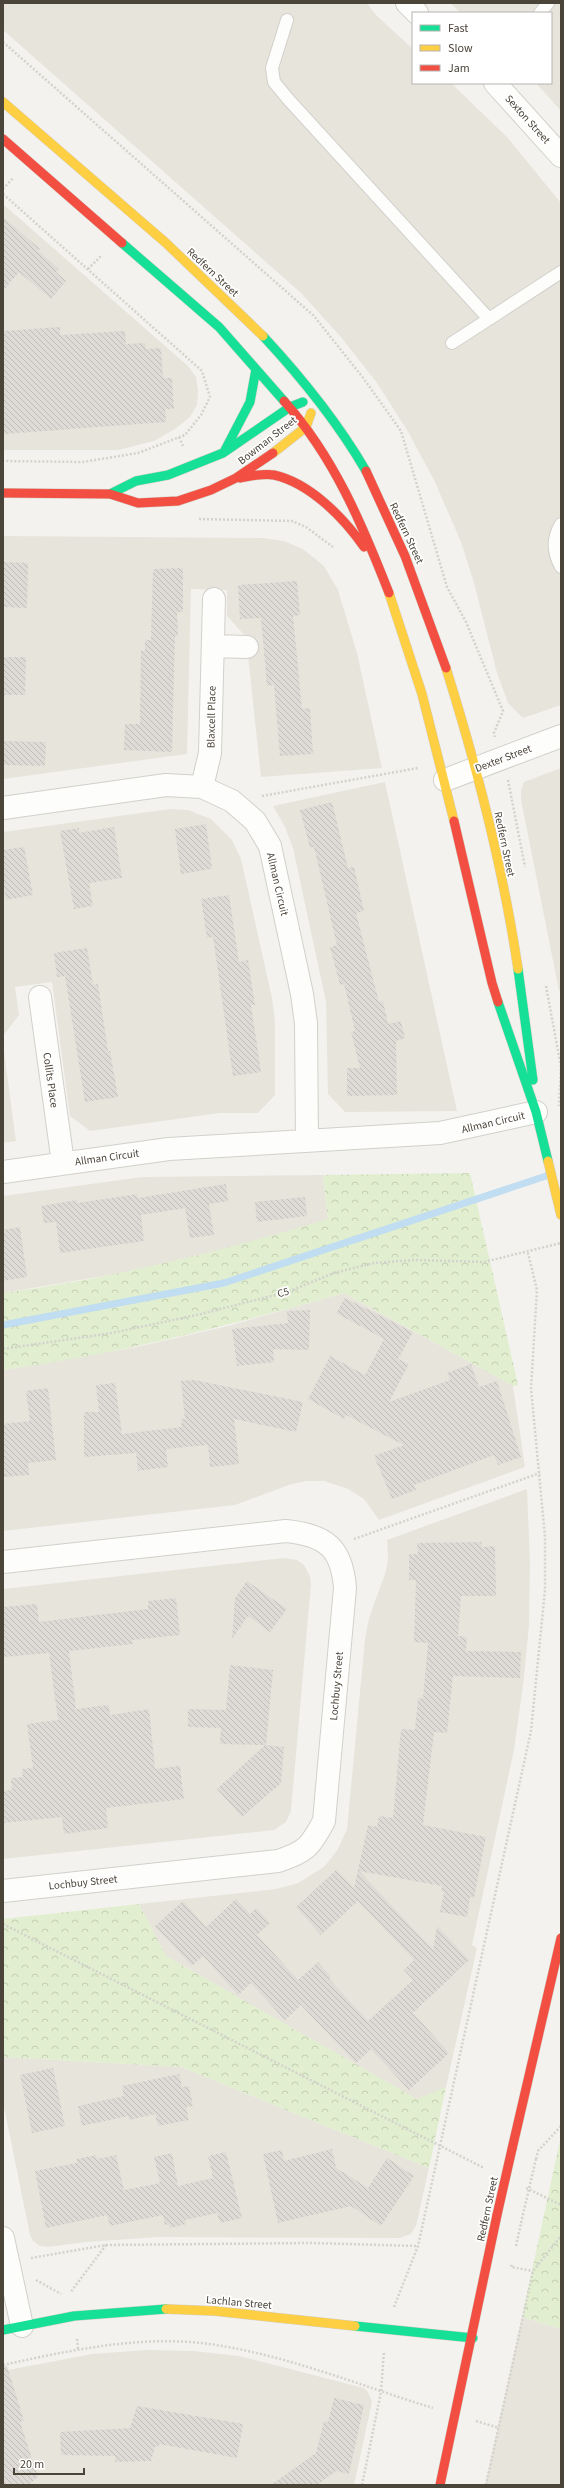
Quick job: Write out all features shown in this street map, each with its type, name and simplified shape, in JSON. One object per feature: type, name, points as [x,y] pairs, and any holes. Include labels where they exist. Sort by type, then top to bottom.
[{"type":"main road","name":"Redfern Street","points":[[3,102],[211,284],[317,397],[354,454],[403,547],[442,654],[478,768],[521,978],[536,1112]]},
{"type":"main road","name":"Redfern Street","points":[[3,139],[219,327],[290,406],[336,472],[365,531],[393,603],[422,694],[445,780],[492,983],[536,1112],[561,1215]]},
{"type":"main road","points":[[223,453],[250,402],[256,369]]},
{"type":"main road","name":"Bowman Street","points":[[110,494],[136,481],[174,473],[223,453],[237,446],[290,406],[317,397]]},
{"type":"main road","name":"Bowman Street","points":[[3,493],[110,494],[138,503],[178,501],[212,490],[236,478],[263,461],[306,427],[317,397]]},
{"type":"main road","points":[[236,478],[273,474],[294,482],[334,513],[359,539],[393,603]]},
{"type":"main road","name":"Redfern Street","points":[[440,2485],[473,2338],[497,2215],[561,1938]]},
{"type":"main road","name":"Lachlan Street","points":[[12,2328],[74,2316],[151,2309],[215,2311],[473,2338]]},
{"type":"street","points":[[407,3],[416,12]]},
{"type":"street","name":"Sexton Street","points":[[495,84],[561,156]]},
{"type":"street","name":"Blaxcell Place","points":[[202,787],[210,753],[214,599]]},
{"type":"street","points":[[213,646],[247,647]]},
{"type":"street","name":"Dexter Street","points":[[445,780],[561,736]]},
{"type":"street","name":"Allman Circuit","points":[[3,808],[166,785],[202,787],[232,801],[255,821],[270,846],[299,978],[306,1023],[307,1141]]},
{"type":"street","name":"Collits Place","points":[[40,997],[63,1163]]},
{"type":"street","name":"Allman Circuit","points":[[3,1172],[169,1148],[440,1133],[536,1112]]},
{"type":"street","name":"Lochbuy Street","points":[[3,1562],[286,1531],[308,1533],[327,1543],[343,1569],[345,1588],[324,1821],[312,1844],[297,1855],[278,1861],[3,1891]]},
{"type":"street","points":[[3,2238],[12,2328]]},
{"type":"lane","points":[[541,12],[548,3]]},
{"type":"lane","points":[[286,20],[272,68],[274,82],[489,319]]},
{"type":"lane","points":[[452,343],[561,272]]},
{"type":"lane","points":[[561,524],[554,544],[556,557],[561,567]]},
{"type":"path","points":[[3,189],[13,177]]},
{"type":"path","points":[[3,194],[202,371],[210,397],[201,415],[185,435],[138,453],[83,462],[3,460]]},
{"type":"path","points":[[88,269],[102,256]]},
{"type":"path","points":[[195,519],[292,521],[306,528],[337,550]]},
{"type":"path","points":[[494,734],[503,711]]},
{"type":"path","points":[[232,801],[424,767]]},
{"type":"path","name":"C5","points":[[3,1349],[112,1333],[201,1314],[287,1292],[334,1273],[374,1263],[414,1260],[484,1262],[528,1253],[561,1243]]},
{"type":"path","points":[[395,2300],[418,2246],[531,1731],[545,1590],[545,1537],[531,1388],[537,1290],[528,1253]]},
{"type":"path","points":[[335,1554],[355,1538],[540,1473]]},
{"type":"path","points":[[3,1924],[440,2146]]},
{"type":"path","points":[[514,2253],[538,2152],[561,2126]]},
{"type":"path","points":[[486,2485],[533,2271],[561,2236]]},
{"type":"path","points":[[25,2259],[106,2245],[310,2243],[418,2246]]},
{"type":"path","points":[[32,2275],[35,2280],[54,2291],[62,2294],[70,2293],[106,2245]]},
{"type":"path","points":[[513,2260],[511,2267],[533,2271]]},
{"type":"path","points":[[3,2364],[78,2349],[167,2341],[201,2343],[261,2355],[364,2384],[381,2392]]},
{"type":"path","points":[[362,2485],[381,2392],[383,2356]]},
{"type":"shaded area","points":[[3,3],[367,3],[376,15],[412,48],[412,84],[452,84],[507,137],[561,203],[561,705],[523,718],[508,703],[497,673],[474,583],[461,542],[434,480],[407,430],[377,383],[340,336],[301,293],[3,30]]},
{"type":"shaded area","points":[[450,3],[561,3],[561,111],[537,84],[552,84],[552,12],[460,12]]},
{"type":"shaded area","points":[[3,204],[188,366],[196,377],[198,391],[197,405],[190,417],[175,429],[154,441],[118,450],[3,450]]},
{"type":"shaded area","points":[[3,536],[263,538],[284,541],[303,549],[324,566],[338,590],[357,653],[382,768],[261,777],[246,637],[227,616],[227,590],[191,589],[187,754],[3,779]]},
{"type":"shaded area","points":[[561,768],[561,990],[559,991],[521,800],[521,790],[524,782]]},
{"type":"shaded area","points":[[385,782],[457,1111],[345,1112],[328,1094],[326,1002],[293,848],[285,827],[273,806]]},
{"type":"shaded area","points":[[170,809],[188,810],[211,819],[232,840],[241,859],[272,998],[275,1021],[275,1095],[258,1113],[220,1113],[90,1131],[70,1116],[52,982],[15,987],[19,1015],[3,1036],[3,832]]},
{"type":"shaded area","points":[[3,1044],[16,1141],[3,1143]]},
{"type":"shaded area","points":[[323,1175],[328,1219],[260,1240],[139,1270],[3,1293],[3,1196],[142,1177]]},
{"type":"shaded area","points":[[344,1293],[513,1386],[525,1467],[379,1520],[364,1499],[348,1489],[324,1481],[306,1481],[289,1485],[235,1505],[3,1531],[3,1370],[137,1347],[228,1326]]},
{"type":"shaded area","points":[[527,1489],[530,1562],[529,1625],[524,1678],[514,1750],[472,1945],[477,1948],[446,2087],[418,2100],[166,1956],[139,1904],[276,1889],[298,1883],[324,1867],[338,1849],[347,1829],[365,1639],[369,1618],[386,1571],[388,1559],[387,1540]]},
{"type":"shaded area","points":[[284,1558],[297,1560],[304,1565],[310,1576],[311,1584],[291,1811],[286,1822],[274,1830],[3,1859],[3,1589]]},
{"type":"shaded area","points":[[3,2057],[181,2067],[429,2168],[416,2226],[411,2234],[400,2238],[159,2237],[86,2242],[48,2247],[40,2246],[33,2241],[30,2235],[3,2102]]},
{"type":"shaded area","points":[[522,2317],[561,2329],[561,2485],[485,2485]]},
{"type":"shaded area","points":[[148,2350],[193,2351],[239,2356],[364,2388],[368,2392],[372,2402],[354,2485],[3,2485],[3,2371],[92,2354]]},
{"type":"green space","points":[[470,1173],[518,1385],[513,1386],[344,1293],[175,1338],[89,1356],[3,1370],[3,1293],[85,1280],[167,1263],[328,1219],[323,1175]]},
{"type":"green space","points":[[139,1904],[166,1956],[417,2099],[446,2087],[429,2168],[181,2067],[3,2057],[3,1919]]},
{"type":"green space","points":[[561,2136],[561,2329],[522,2317]]},
{"type":"building","points":[[3,217],[40,249],[38,251],[59,269],[56,272],[66,281],[51,299],[19,272],[3,291]]},
{"type":"building","points":[[60,327],[60,335],[125,331],[126,344],[145,343],[146,349],[161,348],[163,378],[172,378],[174,409],[165,409],[166,422],[4,434],[3,331]]},
{"type":"building","points":[[3,562],[28,563],[27,608],[3,607]]},
{"type":"building","points":[[183,568],[183,612],[177,612],[178,636],[175,636],[172,752],[124,750],[125,724],[140,724],[141,651],[145,651],[145,640],[151,640],[153,569]]},
{"type":"building","points":[[297,581],[300,615],[293,616],[302,709],[310,708],[313,754],[280,756],[274,685],[267,686],[261,618],[240,619],[238,585]]},
{"type":"building","points":[[3,657],[26,657],[25,695],[3,695]]},
{"type":"building","points":[[3,741],[46,742],[45,766],[3,765]]},
{"type":"building","points":[[332,802],[348,868],[354,867],[364,911],[356,913],[379,1002],[383,1001],[388,1024],[401,1021],[405,1038],[396,1041],[397,1095],[347,1096],[347,1068],[360,1068],[351,1032],[355,1031],[344,984],[340,985],[330,947],[337,945],[314,847],[310,848],[300,810]]},
{"type":"building","points":[[206,824],[212,869],[181,874],[175,829]]},
{"type":"building","points":[[114,827],[122,878],[89,883],[93,906],[74,909],[60,831],[79,828],[79,833]]},
{"type":"building","points":[[24,847],[33,895],[6,900],[3,882],[3,850]]},
{"type":"building","points":[[229,895],[239,962],[248,960],[255,1005],[251,1005],[261,1072],[233,1076],[213,937],[207,938],[201,899]]},
{"type":"building","points":[[87,948],[93,985],[98,984],[108,1051],[110,1051],[118,1097],[85,1102],[65,976],[57,977],[54,953]]},
{"type":"building","points":[[226,1184],[228,1201],[209,1204],[214,1235],[190,1238],[185,1208],[141,1215],[144,1241],[60,1253],[56,1222],[44,1223],[41,1206],[77,1200],[77,1203],[137,1194],[138,1198]]},
{"type":"building","points":[[305,1197],[307,1216],[257,1222],[255,1202]]},
{"type":"building","points":[[20,1227],[27,1277],[3,1281],[3,1230]]},
{"type":"building","points":[[345,1298],[413,1332],[398,1359],[409,1364],[389,1402],[450,1380],[447,1373],[471,1364],[479,1387],[497,1381],[521,1457],[498,1465],[494,1455],[414,1485],[416,1490],[392,1499],[374,1456],[404,1445],[346,1415],[344,1419],[308,1399],[330,1356],[365,1375],[384,1339],[336,1313]]},
{"type":"building","points":[[310,1310],[309,1350],[273,1349],[274,1362],[237,1366],[232,1329],[288,1323],[287,1311]]},
{"type":"building","points":[[194,1380],[303,1402],[296,1432],[234,1419],[239,1464],[210,1467],[208,1445],[166,1449],[168,1467],[138,1471],[136,1453],[84,1457],[84,1412],[99,1412],[96,1385],[115,1383],[122,1434],[182,1427],[181,1419],[185,1419],[181,1381]]},
{"type":"building","points":[[48,1388],[56,1460],[28,1463],[29,1475],[3,1477],[3,1424],[30,1421],[26,1391]]},
{"type":"building","points":[[481,1542],[482,1547],[495,1546],[496,1596],[461,1596],[458,1636],[467,1637],[466,1651],[521,1652],[520,1678],[453,1676],[447,1733],[434,1732],[423,1825],[486,1837],[474,1898],[470,1897],[467,1917],[440,1912],[444,1892],[441,1891],[442,1886],[359,1871],[433,1950],[437,1926],[469,1960],[413,2013],[449,2053],[409,2090],[371,2049],[356,2063],[301,2005],[285,2020],[251,1983],[238,1995],[203,1956],[192,1966],[155,1926],[183,1901],[206,1927],[236,1899],[250,1914],[256,1908],[270,1923],[257,1935],[298,1980],[318,1962],[331,1977],[329,1979],[368,2021],[413,1980],[404,1970],[414,1960],[358,1901],[321,1935],[296,1907],[336,1870],[354,1888],[368,1825],[377,1827],[379,1816],[393,1818],[401,1729],[415,1730],[418,1698],[423,1699],[428,1643],[414,1642],[416,1580],[409,1580],[409,1554],[418,1554],[417,1543]]},
{"type":"building","points":[[247,1581],[287,1609],[270,1632],[248,1616],[232,1639],[235,1598]]},
{"type":"building","points":[[176,1598],[180,1635],[132,1640],[133,1644],[69,1651],[76,1709],[109,1705],[110,1715],[149,1709],[155,1769],[180,1766],[184,1799],[106,1808],[108,1828],[64,1834],[62,1817],[3,1823],[3,1791],[12,1790],[11,1778],[23,1777],[22,1769],[33,1768],[27,1724],[58,1720],[49,1653],[3,1657],[3,1607],[37,1604],[39,1622],[148,1609],[148,1601]]},
{"type":"building","points":[[230,1665],[273,1670],[266,1745],[220,1744],[221,1728],[188,1727],[188,1709],[226,1710]]},
{"type":"building","points":[[265,1745],[284,1747],[281,1783],[242,1817],[217,1789]]},
{"type":"building","points":[[53,2068],[65,2126],[32,2133],[20,2075]]},
{"type":"building","points":[[179,2074],[182,2087],[189,2086],[193,2106],[186,2107],[189,2120],[158,2126],[155,2114],[129,2120],[128,2116],[82,2126],[78,2106],[124,2096],[122,2086]]},
{"type":"building","points":[[332,2149],[336,2168],[368,2188],[387,2158],[414,2176],[381,2226],[351,2206],[278,2223],[263,2154],[282,2150],[284,2161]]},
{"type":"building","points":[[226,2152],[242,2218],[220,2223],[217,2213],[185,2220],[186,2224],[170,2228],[169,2224],[165,2225],[163,2215],[110,2226],[107,2215],[46,2228],[35,2171],[77,2163],[77,2159],[96,2155],[97,2159],[116,2155],[124,2190],[160,2183],[154,2157],[172,2153],[178,2186],[213,2178],[208,2156]]},
{"type":"building","points":[[3,2366],[7,2366],[24,2421],[20,2422],[38,2477],[28,2485],[3,2485]]},
{"type":"building","points":[[334,2398],[364,2405],[349,2474],[336,2471],[317,2485],[271,2485],[316,2453],[324,2421],[328,2422]]},
{"type":"building","points":[[137,2406],[243,2424],[237,2458],[159,2444],[159,2447],[155,2447],[151,2461],[115,2462],[115,2456],[61,2455],[60,2432],[130,2428]]},
{"type":"waterway","points":[[3,1325],[224,1283],[549,1175]]},
{"type":"traffic: fast","points":[[122,243],[219,327],[284,401]]},
{"type":"traffic: fast","points":[[263,336],[331,417],[366,471]]},
{"type":"traffic: fast","points":[[224,452],[250,402],[256,369]]},
{"type":"traffic: fast","points":[[110,494],[136,481],[168,475],[223,453],[290,407],[303,402]]},
{"type":"traffic: fast","points":[[518,969],[533,1080]]},
{"type":"traffic: fast","points":[[498,1002],[536,1112],[548,1161]]},
{"type":"traffic: fast","points":[[3,2330],[74,2316],[166,2309]]},
{"type":"traffic: fast","points":[[355,2326],[473,2338]]},
{"type":"traffic: slow","points":[[3,102],[166,243],[263,336]]},
{"type":"traffic: slow","points":[[273,453],[306,427],[311,413]]},
{"type":"traffic: slow","points":[[389,593],[422,694],[454,821]]},
{"type":"traffic: slow","points":[[446,668],[488,817],[505,893],[518,969]]},
{"type":"traffic: slow","points":[[548,1161],[561,1215]]},
{"type":"traffic: slow","points":[[166,2309],[215,2311],[355,2326]]},
{"type":"traffic: jam","points":[[3,139],[122,243]]},
{"type":"traffic: jam","points":[[284,401],[302,422],[332,468],[357,517],[389,593]]},
{"type":"traffic: jam","points":[[3,493],[110,494],[138,503],[178,501],[211,490],[236,478],[273,453]]},
{"type":"traffic: jam","points":[[366,471],[405,556],[446,668]]},
{"type":"traffic: jam","points":[[240,478],[270,474],[287,479],[300,486],[325,503],[347,525],[364,547]]},
{"type":"traffic: jam","points":[[454,821],[492,983],[498,1002]]},
{"type":"traffic: jam","points":[[512,2149],[561,1938]]},
{"type":"traffic: jam","points":[[497,2215],[512,2149]]},
{"type":"traffic: jam","points":[[440,2485],[497,2215]]}]
